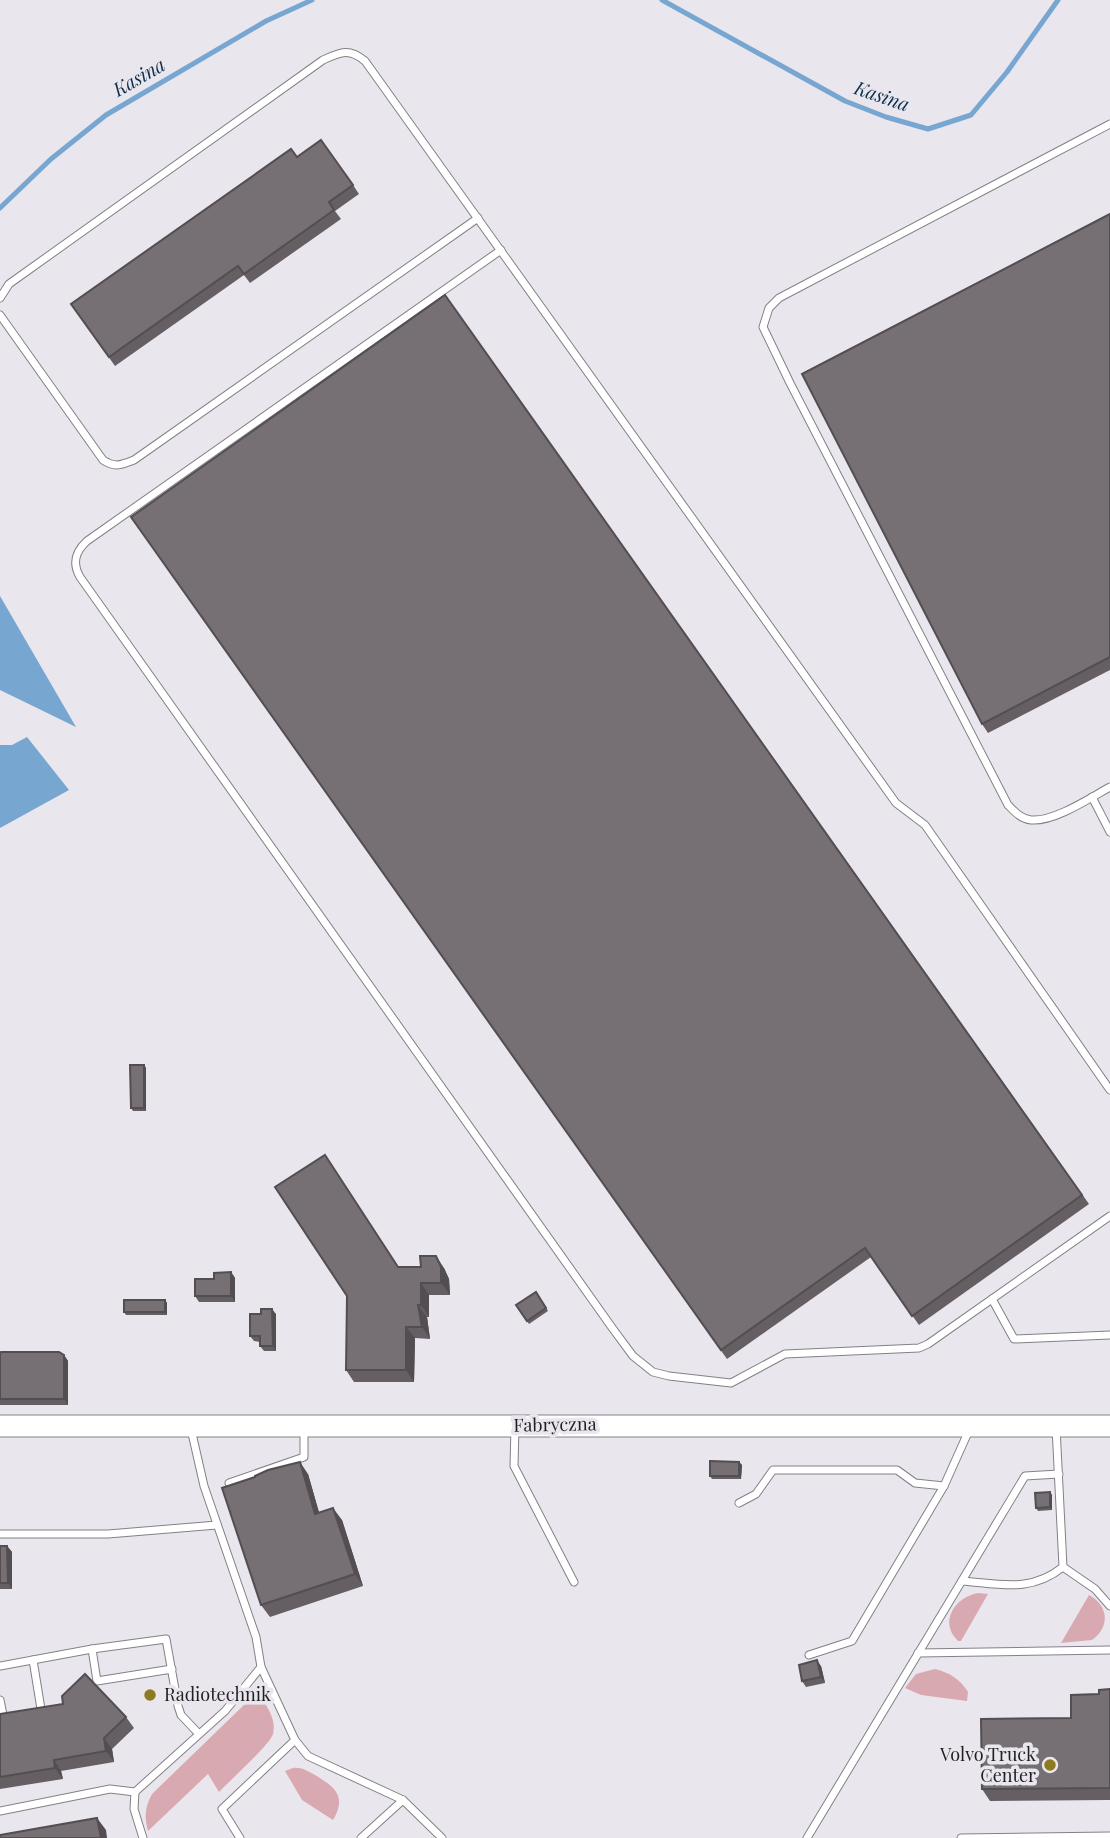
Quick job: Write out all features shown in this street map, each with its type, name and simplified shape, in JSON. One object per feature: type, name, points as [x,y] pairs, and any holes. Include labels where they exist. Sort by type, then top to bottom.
[{"type":"main road","name":"Fabryczna","points":[[0,1426],[1110,1426]]},
{"type":"lane","points":[[0,298],[9,284],[323,60],[340,53],[355,53],[365,61],[896,803],[925,825],[1110,1090]]},
{"type":"lane","points":[[1110,124],[779,298],[769,308],[763,327],[796,396],[1008,805],[1020,817],[1035,820],[1051,817],[1110,787]]},
{"type":"lane","points":[[0,315],[103,460],[118,466],[134,460],[478,218]]},
{"type":"lane","points":[[500,250],[87,541],[77,553],[75,569],[543,1233],[633,1356],[645,1367],[669,1376],[731,1383],[785,1354],[914,1349],[928,1344],[1110,1216]]},
{"type":"lane","points":[[1092,797],[1110,832]]},
{"type":"lane","points":[[992,1299],[1014,1339],[1110,1335]]},
{"type":"lane","points":[[190,1425],[204,1486],[256,1637],[261,1667],[295,1740],[308,1756],[403,1800],[442,1838]]},
{"type":"lane","points":[[229,1483],[304,1457],[304,1425]]},
{"type":"lane","points":[[516,1426],[514,1466],[573,1581]]},
{"type":"lane","points":[[809,1656],[852,1641],[944,1486],[971,1426]]},
{"type":"lane","points":[[1056,1426],[1063,1566]]},
{"type":"lane","points":[[739,1503],[756,1494],[773,1471],[897,1470],[915,1483],[944,1486]]},
{"type":"lane","points":[[807,1838],[1025,1476],[1059,1474]]},
{"type":"lane","points":[[0,1534],[108,1534],[217,1525]]},
{"type":"lane","points":[[962,1581],[1024,1585],[1042,1581],[1063,1566]]},
{"type":"lane","points":[[1063,1566],[1095,1589],[1110,1606]]},
{"type":"lane","points":[[0,1666],[166,1639],[181,1715],[198,1733]]},
{"type":"lane","points":[[92,1649],[97,1681],[172,1669]]},
{"type":"lane","points":[[918,1653],[1110,1650]]},
{"type":"lane","points":[[33,1660],[41,1709]]},
{"type":"lane","points":[[143,1838],[134,1808],[135,1792],[225,1711],[261,1667]]},
{"type":"lane","points":[[0,1700],[3,1715]]},
{"type":"lane","points":[[240,1838],[222,1809],[295,1740]]},
{"type":"lane","points":[[0,1811],[110,1789],[135,1792]]},
{"type":"lane","points":[[360,1838],[403,1800]]},
{"type":"lane","points":[[961,1838],[1110,1836]]},
{"type":"shaded area","points":[[978,1593],[988,1594],[961,1641],[958,1641],[949,1626],[952,1611],[962,1600]]},
{"type":"shaded area","points":[[1089,1595],[1103,1611],[1105,1617],[1102,1629],[1092,1640],[1061,1643]]},
{"type":"shaded area","points":[[935,1669],[962,1683],[968,1692],[967,1701],[921,1695],[905,1688],[916,1674]]},
{"type":"shaded area","points":[[252,1700],[264,1702],[270,1713],[274,1730],[270,1739],[219,1792],[208,1774],[148,1831],[146,1812],[152,1794]]},
{"type":"shaded area","points":[[293,1768],[307,1771],[322,1779],[337,1793],[339,1805],[333,1820],[302,1800],[285,1771]]},
{"type":"water","points":[[0,596],[76,727],[0,690]]},
{"type":"water","points":[[27,737],[69,790],[0,828],[0,745],[12,745]]},
{"type":"building","points":[[321,140],[353,185],[329,202],[334,210],[244,274],[238,266],[109,357],[71,304],[291,149],[297,157]]},
{"type":"building","points":[[1110,214],[1110,657],[982,724],[802,374]]},
{"type":"building","points":[[445,295],[1082,1195],[912,1316],[865,1248],[721,1350],[131,517]]},
{"type":"building","points":[[130,1065],[144,1065],[144,1108],[131,1108]]},
{"type":"building","points":[[325,1155],[398,1267],[421,1267],[420,1256],[436,1256],[441,1267],[441,1283],[421,1283],[421,1305],[418,1305],[422,1327],[406,1327],[406,1370],[346,1370],[347,1296],[275,1187]]},
{"type":"building","points":[[231,1272],[231,1296],[195,1296],[195,1279],[214,1279],[214,1273]]},
{"type":"building","points":[[536,1292],[546,1308],[527,1321],[516,1305]]},
{"type":"building","points":[[124,1300],[165,1300],[165,1312],[124,1312]]},
{"type":"building","points":[[261,1309],[272,1309],[273,1346],[260,1346],[260,1336],[250,1336],[250,1314],[261,1314]]},
{"type":"building","points":[[1,1352],[59,1352],[64,1355],[64,1399],[0,1399]]},
{"type":"building","points":[[710,1461],[739,1462],[739,1476],[710,1476]]},
{"type":"building","points":[[300,1462],[315,1514],[333,1508],[355,1574],[261,1605],[222,1488],[268,1470]]},
{"type":"building","points":[[1050,1492],[1050,1507],[1036,1508],[1035,1493]]},
{"type":"building","points":[[0,1546],[7,1546],[8,1583],[0,1583]]},
{"type":"building","points":[[817,1660],[821,1677],[802,1681],[799,1665]]},
{"type":"building","points":[[85,1674],[126,1717],[104,1738],[106,1751],[54,1760],[55,1768],[0,1777],[0,1714],[63,1704],[62,1696]]},
{"type":"building","name":"Volvo Truck Center","points":[[1110,1689],[1110,1788],[982,1789],[981,1719],[1071,1718],[1071,1695],[1099,1694],[1099,1690]]},
{"type":"building","points":[[97,1818],[101,1838],[0,1838],[0,1835]]},
{"type":"waterway","name":"Kasina","points":[[0,208],[51,159],[106,115],[266,21],[312,0]]},
{"type":"waterway","name":"Kasina","points":[[662,0],[845,101],[928,129],[971,115],[1007,72],[1058,0]]},
{"type":"place","name":"Radiotechnik","points":[[150,1695]]},
{"type":"place","name":"Volvo Truck Center","points":[[1050,1765]]}]
